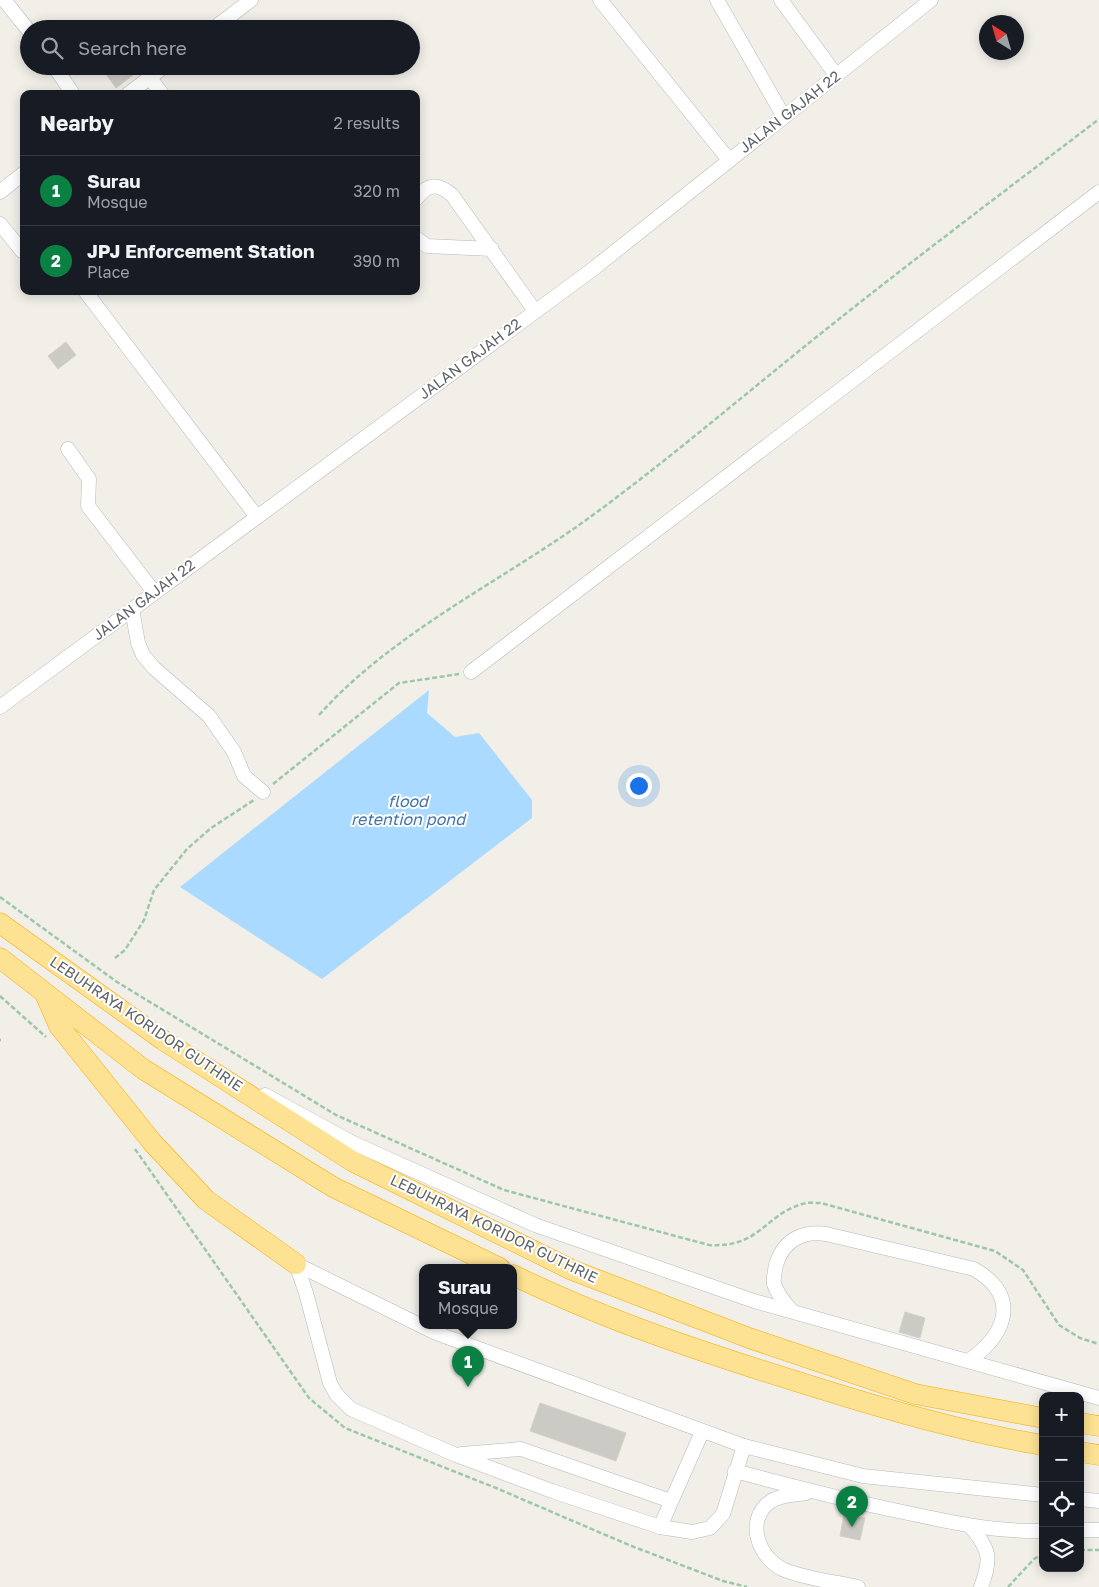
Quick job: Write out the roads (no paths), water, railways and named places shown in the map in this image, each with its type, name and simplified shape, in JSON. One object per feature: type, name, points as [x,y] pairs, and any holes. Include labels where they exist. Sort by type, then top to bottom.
[{"type":"highway","name":"LEBUHRAYA KORIDOR GUTHRIE","points":[[0,923],[163,1040],[352,1161],[572,1270],[749,1338],[915,1394],[1039,1417]]},
{"type":"highway","name":"LEBUHRAYA KORIDOR GUTHRIE","points":[[0,958],[143,1069],[333,1188],[492,1264]]},
{"type":"highway","points":[[45,994],[60,1026],[152,1142],[206,1200],[296,1264]]},
{"type":"highway","name":"LEBUHRAYA KORIDOR GUTHRIE","points":[[517,1277],[571,1303],[741,1365],[919,1419],[1039,1444]]},
{"type":"highway","points":[[1084,1424],[1099,1426]]},
{"type":"highway","points":[[1084,1453],[1099,1455]]},
{"type":"street","points":[[225,20],[251,0]]},
{"type":"street","points":[[600,0],[729,160]]},
{"type":"street","points":[[717,0],[784,117]]},
{"type":"street","points":[[781,0],[836,76]]},
{"type":"street","name":"JALAN GAJAH 22","points":[[0,706],[593,269],[931,0]]},
{"type":"street","points":[[5,1],[20,20]]},
{"type":"street","points":[[60,75],[70,90]]},
{"type":"street","points":[[134,90],[154,75]]},
{"type":"street","points":[[150,78],[159,90]]},
{"type":"street","points":[[0,192],[20,176]]},
{"type":"street","points":[[420,194],[431,186],[442,186],[452,195],[466,211],[535,311]]},
{"type":"street","points":[[471,672],[1099,192]]},
{"type":"street","points":[[0,224],[20,249]]},
{"type":"street","points":[[420,241],[428,246],[492,249]]},
{"type":"street","points":[[88,295],[257,517]]},
{"type":"street","points":[[68,449],[89,479],[88,506],[154,592]]},
{"type":"street","points":[[124,616],[144,655],[154,668],[209,716],[234,752],[244,776],[263,792]]},
{"type":"street","points":[[163,1040],[353,1142],[535,1225],[754,1301],[970,1360],[1099,1398]]},
{"type":"street","points":[[791,1310],[779,1293],[774,1277],[781,1251],[787,1243],[803,1234],[826,1234],[974,1269],[994,1283],[1002,1301],[1004,1318],[995,1338],[985,1349],[970,1360]]},
{"type":"street","points":[[296,1264],[419,1325]]},
{"type":"street","points":[[296,1264],[306,1293],[330,1383],[336,1394],[351,1409],[456,1455],[552,1491],[660,1527],[692,1532],[710,1528],[723,1514],[744,1446]]},
{"type":"street","points":[[428,1329],[744,1446],[863,1476],[1039,1495]]},
{"type":"street","points":[[660,1527],[702,1432]]},
{"type":"street","points":[[456,1455],[521,1449],[671,1501]]},
{"type":"street","points":[[735,1471],[812,1492],[970,1526],[1013,1531],[1039,1531]]},
{"type":"street","points":[[812,1492],[780,1497],[766,1505],[758,1519],[757,1541],[766,1556],[786,1571],[858,1587]]},
{"type":"street","points":[[1084,1499],[1099,1501]]},
{"type":"street","points":[[970,1526],[987,1550],[989,1568],[981,1587]]},
{"type":"street","points":[[1084,1530],[1099,1530]]},
{"type":"water","name":"flood retention pond","points":[[429,690],[427,713],[455,737],[479,733],[532,800],[532,818],[322,979],[180,887]]},
{"type":"place","name":"Surau","points":[[468,1387]]},
{"type":"place","name":"JPJ Enforcement Station","points":[[852,1527]]}]
